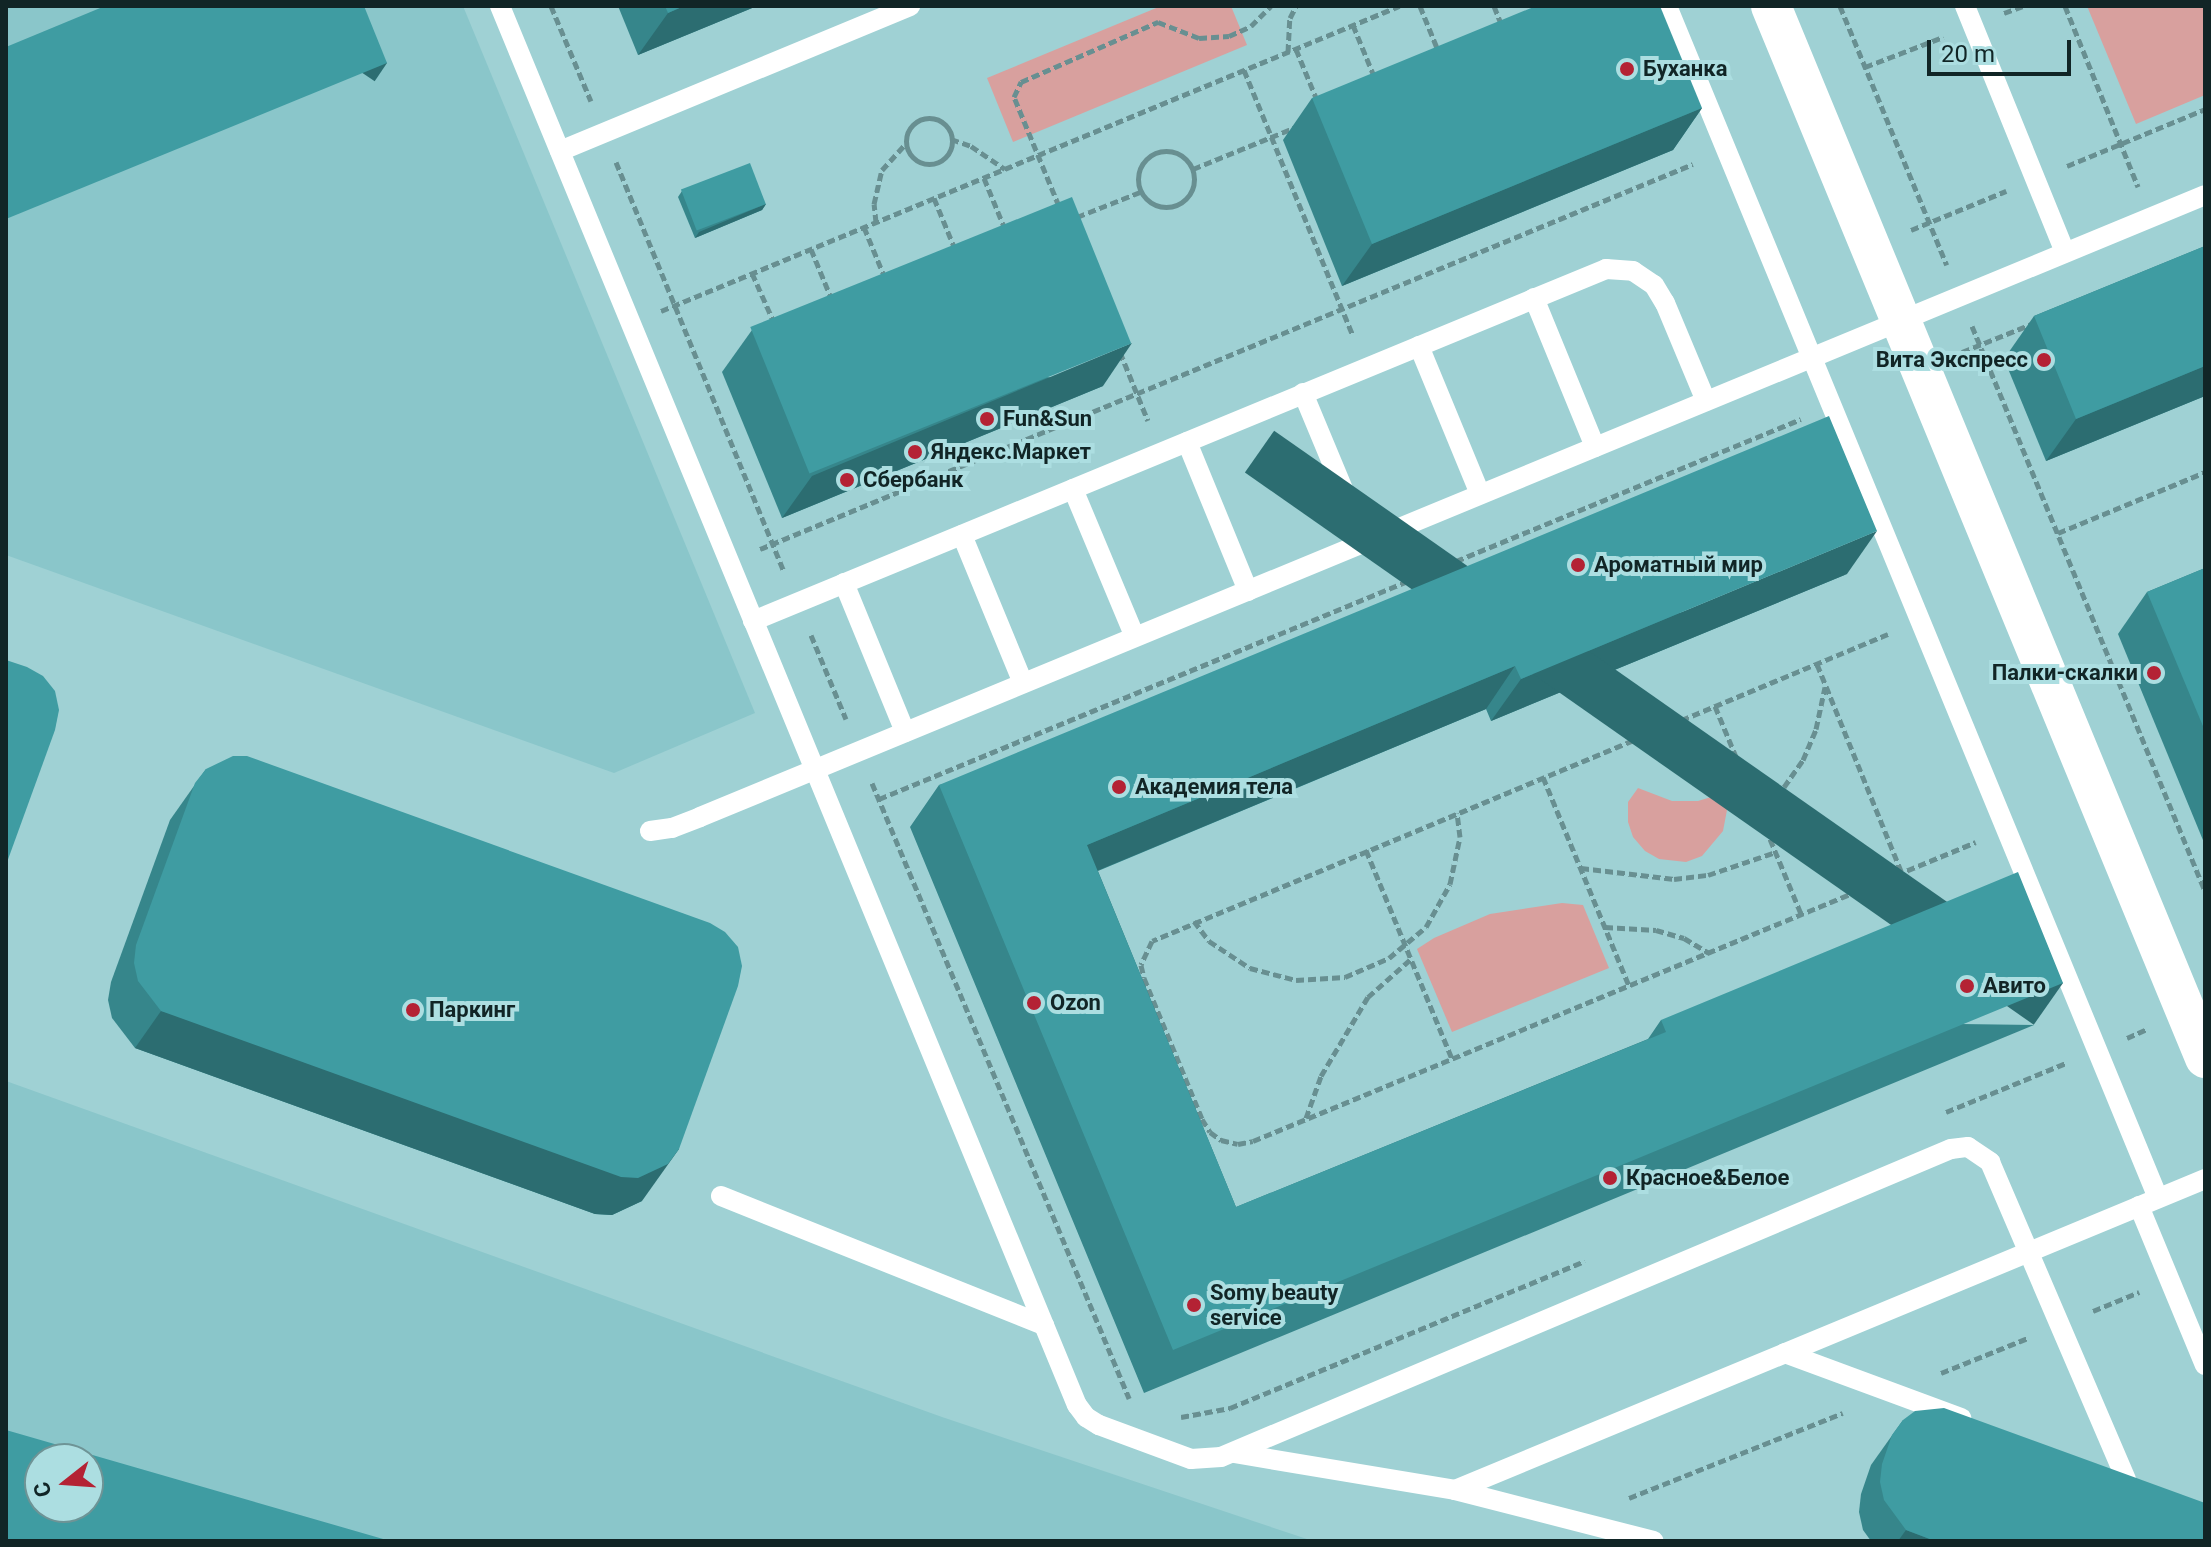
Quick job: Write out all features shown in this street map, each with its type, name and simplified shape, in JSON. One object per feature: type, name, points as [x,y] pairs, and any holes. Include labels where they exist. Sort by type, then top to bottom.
[{"type":"street","points":[[1771,6],[2205,1058]]},
{"type":"lane","points":[[500,6],[1077,1405],[1090,1420],[1191,1459],[1206,1460],[1234,1453],[1951,1149],[1968,1147],[1990,1162],[2126,1479]]},
{"type":"lane","points":[[560,151],[910,6]]},
{"type":"lane","points":[[1667,6],[2097,1050],[2205,1365]]},
{"type":"lane","points":[[1965,6],[2065,252]]},
{"type":"lane","points":[[650,831],[672,828],[2205,195]]},
{"type":"lane","points":[[753,621],[1606,269],[1620,268],[1645,276],[1665,303],[1706,401]]},
{"type":"lane","points":[[1534,298],[1595,447]]},
{"type":"lane","points":[[1419,346],[1480,494]]},
{"type":"lane","points":[[1303,393],[1365,542]]},
{"type":"lane","points":[[1187,442],[1248,591]]},
{"type":"lane","points":[[1073,489],[1135,637]]},
{"type":"lane","points":[[962,535],[1023,683]]},
{"type":"lane","points":[[844,583],[905,732]]},
{"type":"lane","points":[[1455,1490],[2205,1179]]},
{"type":"lane","points":[[721,1196],[1044,1325]]},
{"type":"lane","points":[[1785,1353],[1980,1425]]},
{"type":"lane","points":[[1234,1453],[1455,1490],[1654,1541]]},
{"type":"lane","points":[[2096,1468],[2152,1488]]},
{"type":"path","points":[[551,6],[1119,1382],[1130,1400],[1137,1405]]},
{"type":"path","points":[[1060,208],[1014,97],[1021,82],[1158,22],[1199,38],[1229,36],[1251,26],[1271,6]]},
{"type":"path","points":[[1288,52],[1290,18],[1296,6]]},
{"type":"path","points":[[631,324],[1399,6]]},
{"type":"path","points":[[1420,6],[1440,53]]},
{"type":"path","points":[[1494,6],[1503,28]]},
{"type":"path","points":[[1840,6],[2205,891]]},
{"type":"path","points":[[2065,6],[2150,217]]},
{"type":"path","points":[[1353,25],[1375,78]]},
{"type":"path","points":[[1296,49],[1318,102]]},
{"type":"path","points":[[1244,70],[1366,368]]},
{"type":"path","points":[[1870,247],[2205,109]]},
{"type":"path","points":[[876,222],[874,204],[882,170],[906,143],[911,126],[926,118],[943,123],[951,139],[947,154],[934,163],[919,162],[906,143]]},
{"type":"path","points":[[1193,169],[1298,126]]},
{"type":"path","points":[[951,139],[971,146],[1005,169]]},
{"type":"path","points":[[729,562],[1726,150]]},
{"type":"path","points":[[1170,151],[1184,157],[1193,169],[1194,187],[1185,202],[1168,208],[1151,204],[1140,192],[1137,176],[1143,162],[1155,153],[1170,151]]},
{"type":"path","points":[[984,178],[1006,231]]},
{"type":"path","points":[[1066,222],[1140,192]]},
{"type":"path","points":[[934,198],[956,252]]},
{"type":"path","points":[[864,227],[886,281]]},
{"type":"path","points":[[811,249],[833,302]]},
{"type":"path","points":[[752,273],[772,322],[786,334]]},
{"type":"path","points":[[1921,369],[2039,321]]},
{"type":"path","points":[[1119,351],[1161,452]]},
{"type":"path","points":[[879,799],[1831,406]]},
{"type":"path","points":[[2058,533],[2205,472]]},
{"type":"path","points":[[1920,621],[1152,941],[1141,965],[1202,1119],[1221,1140],[1238,1144],[1306,1119],[2006,830]]},
{"type":"path","points":[[1817,664],[1902,873]]},
{"type":"path","points":[[1758,810],[1784,787],[1803,760],[1816,729],[1825,686]]},
{"type":"path","points":[[1715,706],[1801,914]]},
{"type":"path","points":[[1543,777],[1629,986]]},
{"type":"path","points":[[1194,921],[1209,941],[1250,968],[1296,980],[1345,977],[1389,958],[1406,947],[1426,927],[1450,884],[1460,837],[1457,813]]},
{"type":"path","points":[[1366,850],[1452,1059]]},
{"type":"path","points":[[1580,867],[1674,879],[1708,875],[1776,852]]},
{"type":"path","points":[[1605,927],[1656,930],[1684,938],[1709,953]]},
{"type":"path","points":[[1306,1119],[1321,1076],[1368,997],[1411,959]]},
{"type":"path","points":[[1935,1117],[2187,1013]]},
{"type":"path","points":[[1168,1417],[1230,1408],[1597,1256]]},
{"type":"shaded area","points":[[6,6],[463,6],[755,713],[614,773],[6,555]]},
{"type":"shaded area","points":[[1161,6],[1231,6],[1247,45],[1013,142],[987,78]]},
{"type":"shaded area","points":[[2087,6],[2205,6],[2205,95],[2136,124]]},
{"type":"shaded area","points":[[1638,788],[1672,801],[1698,801],[1721,794],[1727,810],[1723,831],[1702,856],[1686,862],[1659,859],[1645,851],[1633,837],[1628,822],[1628,802]]},
{"type":"shaded area","points":[[1562,903],[1583,905],[1609,968],[1452,1032],[1417,949],[1434,938],[1490,914]]},
{"type":"shaded area","points":[[6,1081],[942,1417],[1313,1541],[6,1541]]},
{"type":"building","points":[[105,6],[364,6],[387,63],[6,219],[6,47]]},
{"type":"building","points":[[665,6],[684,6],[668,13]]},
{"type":"building","points":[[1536,6],[1660,6],[1702,108],[1372,244],[1312,98]]},
{"type":"building","points":[[750,163],[766,204],[697,231],[681,190]]},
{"type":"building","points":[[1072,197],[1131,343],[809,473],[750,327]]},
{"type":"building","points":[[2205,246],[2205,366],[2076,419],[2034,316]]},
{"type":"building","points":[[1829,416],[1877,531],[1521,679],[1515,666],[1087,845],[1236,1207],[1666,1032],[1661,1020],[2018,872],[2063,983],[1173,1350],[939,785]]},
{"type":"building","points":[[2205,568],[2205,731],[2147,592]]},
{"type":"building","points":[[6,660],[43,676],[55,691],[59,710],[55,730],[6,865]]},
{"type":"building","name":"Паркинг","points":[[233,756],[247,756],[710,923],[725,932],[738,947],[742,966],[738,986],[679,1149],[668,1164],[638,1178],[621,1177],[161,1011],[138,981],[134,963],[136,945],[195,783],[206,769]]},
{"type":"building","points":[[1944,1408],[2205,1503],[2205,1541],[1935,1541],[1906,1530],[1884,1500],[1880,1482],[1882,1464],[1892,1435],[1903,1420],[1915,1411]]},
{"type":"building","points":[[6,1430],[51,1443],[24,1443],[24,1523],[104,1523],[104,1458],[390,1541],[6,1541]]},
{"type":"place","name":"Буханка","points":[[1627,69]]},
{"type":"place","name":"Вита Экспресс","points":[[2044,360]]},
{"type":"place","name":"Fun&Sun","points":[[987,419]]},
{"type":"place","name":"Яндекс.Маркет","points":[[915,452]]},
{"type":"place","name":"Сбербанк","points":[[847,480]]},
{"type":"place","name":"Ароматный мир","points":[[1578,565]]},
{"type":"place","name":"Палки-скалки","points":[[2154,673]]},
{"type":"place","name":"Академия тела","points":[[1119,787]]},
{"type":"place","name":"Авито","points":[[1967,986]]},
{"type":"place","name":"Ozon","points":[[1034,1003]]},
{"type":"place","name":"Паркинг","points":[[413,1010]]},
{"type":"place","name":"Красное&Белое","points":[[1610,1178]]},
{"type":"place","name":"Somy beauty service","points":[[1194,1305]]}]
